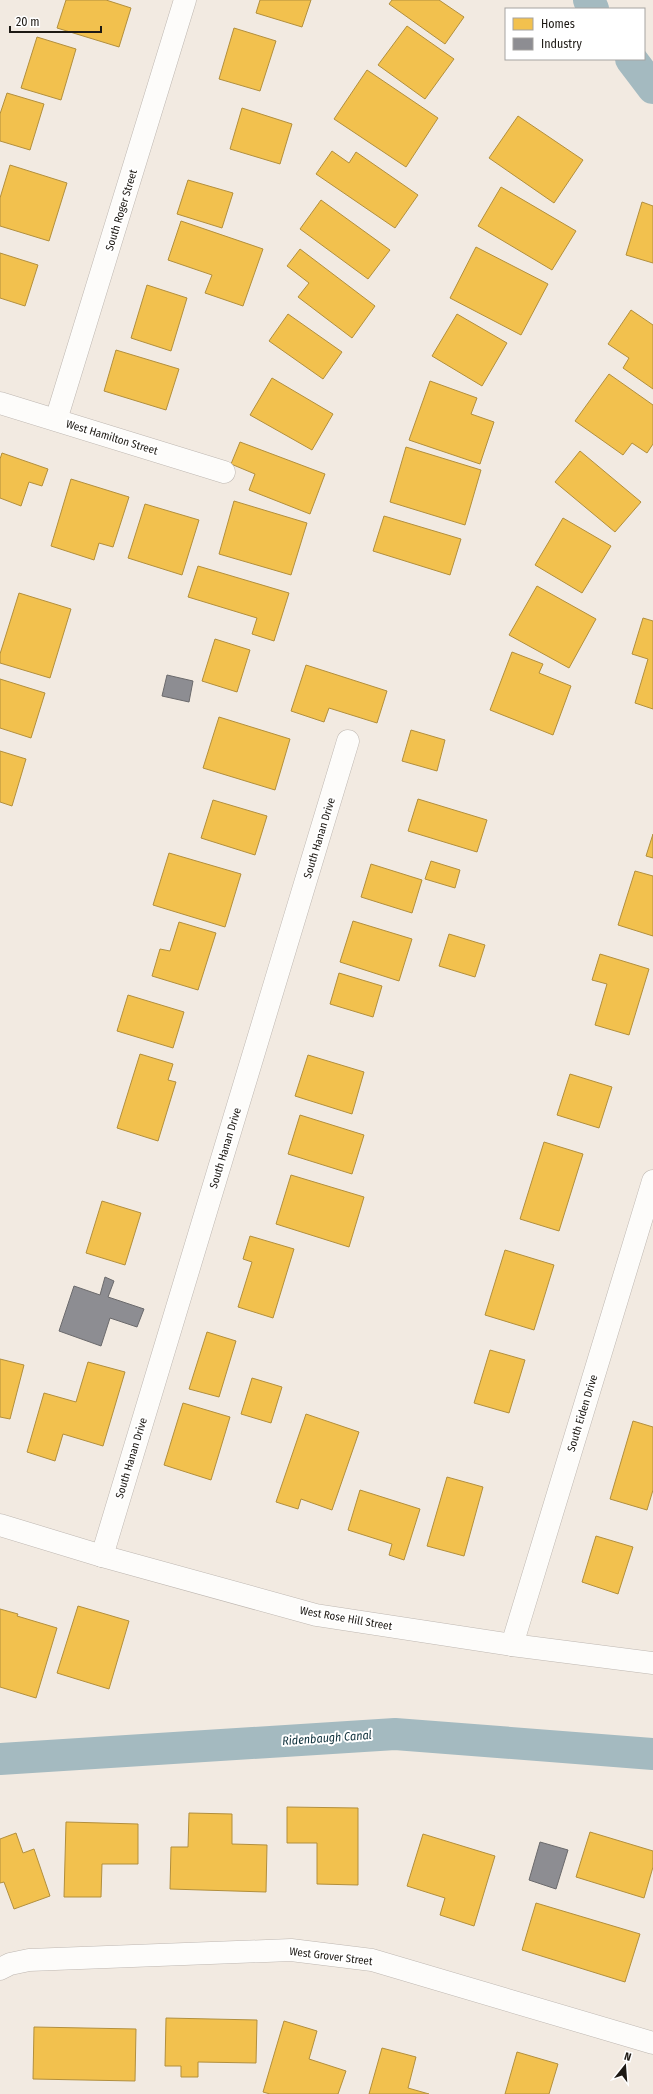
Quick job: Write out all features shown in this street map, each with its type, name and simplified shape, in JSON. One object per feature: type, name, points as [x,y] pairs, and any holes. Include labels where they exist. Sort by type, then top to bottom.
[{"type":"street","name":"South Roger Street","points":[[56,420],[185,0]]},
{"type":"street","name":"West Hamilton Street","points":[[0,403],[224,472]]},
{"type":"street","name":"South Hanan Drive","points":[[102,1556],[348,740]]},
{"type":"street","name":"South Eiden Drive","points":[[512,1645],[653,1181]]},
{"type":"street","name":"West Rose Hill Street","points":[[0,1526],[102,1556],[316,1615],[512,1645],[653,1663]]},
{"type":"street","name":"West Grover Street","points":[[0,1969],[10,1964],[29,1960],[291,1950],[372,1960],[653,2043]]},
{"type":"building: Homes","points":[[66,0],[106,0],[131,8],[119,47],[57,28]]},
{"type":"building: Homes","points":[[260,0],[311,0],[302,27],[256,13]]},
{"type":"building: Homes","points":[[392,0],[439,0],[464,17],[445,44],[389,4]]},
{"type":"building: Homes","points":[[407,26],[454,59],[425,99],[378,65]]},
{"type":"building: Homes","points":[[234,28],[276,41],[260,91],[219,79]]},
{"type":"building: Homes","points":[[37,37],[76,49],[61,100],[21,88]]},
{"type":"building: Homes","points":[[367,70],[438,118],[406,167],[334,119]]},
{"type":"building: Homes","points":[[7,93],[44,104],[30,150],[0,141],[0,114]]},
{"type":"building: Homes","points":[[242,108],[292,124],[280,164],[230,149]]},
{"type":"building: Homes","points":[[518,116],[583,160],[554,203],[489,158]]},
{"type":"building: Homes","points":[[332,151],[349,163],[356,152],[418,195],[395,228],[316,174]]},
{"type":"building: Homes","points":[[10,165],[67,183],[49,241],[0,226],[0,198]]},
{"type":"building: Homes","points":[[188,180],[233,193],[222,228],[177,214]]},
{"type":"building: Homes","points":[[501,187],[576,231],[552,270],[478,226]]},
{"type":"building: Homes","points":[[321,200],[390,250],[368,279],[300,229]]},
{"type":"building: Homes","points":[[642,202],[653,206],[653,263],[626,255]]},
{"type":"building: Homes","points":[[181,221],[263,249],[243,306],[205,293],[212,275],[168,260]]},
{"type":"building: Homes","points":[[476,247],[548,284],[521,335],[450,298]]},
{"type":"building: Homes","points":[[300,249],[375,306],[352,338],[298,297],[309,283],[287,266]]},
{"type":"building: Homes","points":[[0,253],[38,265],[25,306],[0,298]]},
{"type":"building: Homes","points":[[147,285],[187,298],[171,351],[131,338]]},
{"type":"building: Homes","points":[[631,310],[653,325],[653,389],[623,368],[629,358],[608,344]]},
{"type":"building: Homes","points":[[288,314],[342,352],[323,379],[269,341]]},
{"type":"building: Homes","points":[[457,314],[507,343],[482,386],[432,356]]},
{"type":"building: Homes","points":[[116,350],[179,369],[166,410],[104,391]]},
{"type":"building: Homes","points":[[609,374],[653,405],[653,444],[647,453],[632,443],[623,455],[575,421]]},
{"type":"building: Homes","points":[[272,378],[333,414],[312,450],[250,415]]},
{"type":"building: Homes","points":[[430,381],[477,398],[471,414],[494,422],[480,464],[409,440]]},
{"type":"building: Homes","points":[[240,442],[325,474],[310,514],[249,490],[255,474],[231,464]]},
{"type":"building: Homes","points":[[406,447],[481,470],[465,525],[390,502]]},
{"type":"building: Homes","points":[[580,451],[641,502],[615,532],[555,482]]},
{"type":"building: Homes","points":[[2,453],[48,469],[42,486],[29,482],[21,506],[0,498],[0,459]]},
{"type":"building: Homes","points":[[71,479],[129,497],[113,547],[99,543],[94,560],[51,546]]},
{"type":"building: Homes","points":[[234,501],[307,523],[291,575],[219,554]]},
{"type":"building: Homes","points":[[145,504],[199,520],[182,575],[128,558]]},
{"type":"building: Homes","points":[[384,516],[461,539],[450,575],[373,551]]},
{"type":"building: Homes","points":[[563,518],[611,546],[582,593],[535,565]]},
{"type":"building: Homes","points":[[198,566],[289,593],[274,641],[252,634],[257,618],[188,597]]},
{"type":"building: Homes","points":[[537,586],[596,619],[569,668],[509,635]]},
{"type":"building: Homes","points":[[19,593],[71,609],[50,678],[0,663],[0,654]]},
{"type":"building: Homes","points":[[643,618],[653,621],[653,709],[635,703],[648,659],[632,654]]},
{"type":"building: Homes","points":[[215,639],[250,650],[237,692],[202,681]]},
{"type":"building: Homes","points":[[512,652],[543,664],[539,673],[571,686],[553,735],[490,710]]},
{"type":"building: Homes","points":[[306,665],[387,691],[377,723],[329,708],[324,722],[291,711]]},
{"type":"building: Homes","points":[[0,679],[45,693],[31,738],[0,728]]},
{"type":"building: Homes","points":[[219,717],[290,739],[275,790],[203,768]]},
{"type":"building: Homes","points":[[411,730],[445,740],[437,771],[402,761]]},
{"type":"building: Homes","points":[[0,751],[26,759],[12,806],[0,802]]},
{"type":"building: Homes","points":[[418,799],[487,820],[477,852],[408,831]]},
{"type":"building: Homes","points":[[213,800],[267,816],[255,855],[201,838]]},
{"type":"building: Homes","points":[[653,834],[653,858],[646,856]]},
{"type":"building: Homes","points":[[169,853],[241,874],[225,927],[153,905]]},
{"type":"building: Homes","points":[[431,861],[460,870],[455,888],[425,879]]},
{"type":"building: Homes","points":[[371,864],[422,880],[412,913],[361,897]]},
{"type":"building: Homes","points":[[635,871],[653,876],[653,936],[618,925]]},
{"type":"building: Homes","points":[[353,921],[412,939],[399,981],[340,962]]},
{"type":"building: Homes","points":[[179,922],[216,933],[198,990],[152,976],[160,949],[170,951]]},
{"type":"building: Homes","points":[[449,934],[485,945],[475,977],[439,966]]},
{"type":"building: Homes","points":[[600,954],[649,969],[629,1035],[595,1025],[607,984],[592,980]]},
{"type":"building: Homes","points":[[339,973],[382,986],[373,1017],[330,1004]]},
{"type":"building: Homes","points":[[128,995],[184,1012],[173,1048],[117,1031]]},
{"type":"building: Homes","points":[[140,1054],[173,1064],[168,1080],[176,1082],[158,1141],[117,1128]]},
{"type":"building: Homes","points":[[308,1055],[364,1072],[352,1114],[295,1096]]},
{"type":"building: Homes","points":[[570,1074],[612,1087],[599,1128],[557,1115]]},
{"type":"building: Homes","points":[[300,1115],[364,1135],[352,1174],[288,1154]]},
{"type":"building: Homes","points":[[544,1142],[583,1154],[559,1231],[520,1219]]},
{"type":"building: Homes","points":[[291,1175],[364,1197],[349,1247],[276,1224]]},
{"type":"building: Homes","points":[[102,1201],[141,1213],[125,1265],[86,1253]]},
{"type":"building: Homes","points":[[250,1236],[294,1249],[273,1318],[238,1307],[252,1262],[243,1259]]},
{"type":"building: Homes","points":[[505,1250],[554,1265],[534,1330],[485,1315]]},
{"type":"building: Homes","points":[[207,1332],[236,1341],[219,1397],[189,1389]]},
{"type":"building: Homes","points":[[490,1350],[525,1360],[509,1413],[474,1403]]},
{"type":"building: Homes","points":[[0,1359],[24,1365],[10,1419],[0,1417]]},
{"type":"building: Homes","points":[[88,1362],[125,1372],[103,1446],[63,1434],[55,1461],[27,1452],[44,1393],[76,1402]]},
{"type":"building: Homes","points":[[252,1378],[282,1387],[271,1423],[241,1414]]},
{"type":"building: Homes","points":[[183,1403],[230,1417],[211,1480],[164,1465]]},
{"type":"building: Homes","points":[[306,1414],[359,1432],[332,1510],[301,1499],[298,1509],[276,1502]]},
{"type":"building: Homes","points":[[633,1421],[653,1427],[653,1490],[647,1510],[610,1499]]},
{"type":"building: Homes","points":[[447,1477],[483,1487],[464,1556],[427,1546]]},
{"type":"building: Homes","points":[[360,1490],[420,1509],[404,1560],[389,1555],[392,1544],[348,1530]]},
{"type":"building: Homes","points":[[596,1536],[633,1547],[618,1594],[582,1582]]},
{"type":"building: Homes","points":[[78,1606],[129,1621],[109,1689],[57,1673]]},
{"type":"building: Homes","points":[[0,1609],[18,1614],[17,1616],[57,1628],[36,1698],[0,1687]]},
{"type":"building: Homes","points":[[287,1807],[358,1808],[358,1885],[317,1884],[317,1843],[287,1843]]},
{"type":"building: Homes","points":[[189,1813],[232,1814],[232,1844],[267,1845],[266,1892],[170,1889],[171,1847],[188,1847]]},
{"type":"building: Homes","points":[[66,1822],[138,1824],[138,1864],[102,1864],[101,1897],[64,1897]]},
{"type":"building: Homes","points":[[590,1832],[653,1851],[653,1867],[644,1898],[576,1877]]},
{"type":"building: Homes","points":[[16,1833],[23,1853],[34,1849],[50,1896],[14,1909],[4,1882],[0,1883],[0,1839]]},
{"type":"building: Homes","points":[[423,1834],[495,1856],[474,1926],[440,1915],[445,1898],[407,1886]]},
{"type":"building: Homes","points":[[536,1903],[640,1934],[625,1982],[522,1950]]},
{"type":"building: Homes","points":[[166,2018],[257,2020],[256,2063],[198,2062],[198,2077],[181,2077],[181,2066],[165,2066]]},
{"type":"building: Homes","points":[[284,2021],[317,2031],[309,2059],[346,2071],[338,2094],[270,2094],[263,2092]]},
{"type":"building: Homes","points":[[34,2027],[136,2029],[135,2081],[33,2079]]},
{"type":"building: Homes","points":[[382,2048],[416,2057],[408,2088],[429,2094],[369,2094]]},
{"type":"building: Homes","points":[[517,2052],[558,2064],[549,2094],[505,2094]]},
{"type":"building: Industry","points":[[167,675],[193,681],[189,702],[162,696]]},
{"type":"building: Industry","points":[[105,1277],[114,1281],[108,1297],[144,1309],[137,1327],[110,1318],[101,1346],[59,1331],[74,1286],[100,1295]]},
{"type":"building: Industry","points":[[540,1842],[568,1850],[556,1889],[529,1880]]},
{"type":"waterway","points":[[589,0],[593,8]]},
{"type":"waterway","points":[[632,60],[653,88]]},
{"type":"waterway","name":"Ridenbaugh Canal","points":[[0,1759],[395,1734],[653,1754]]}]
